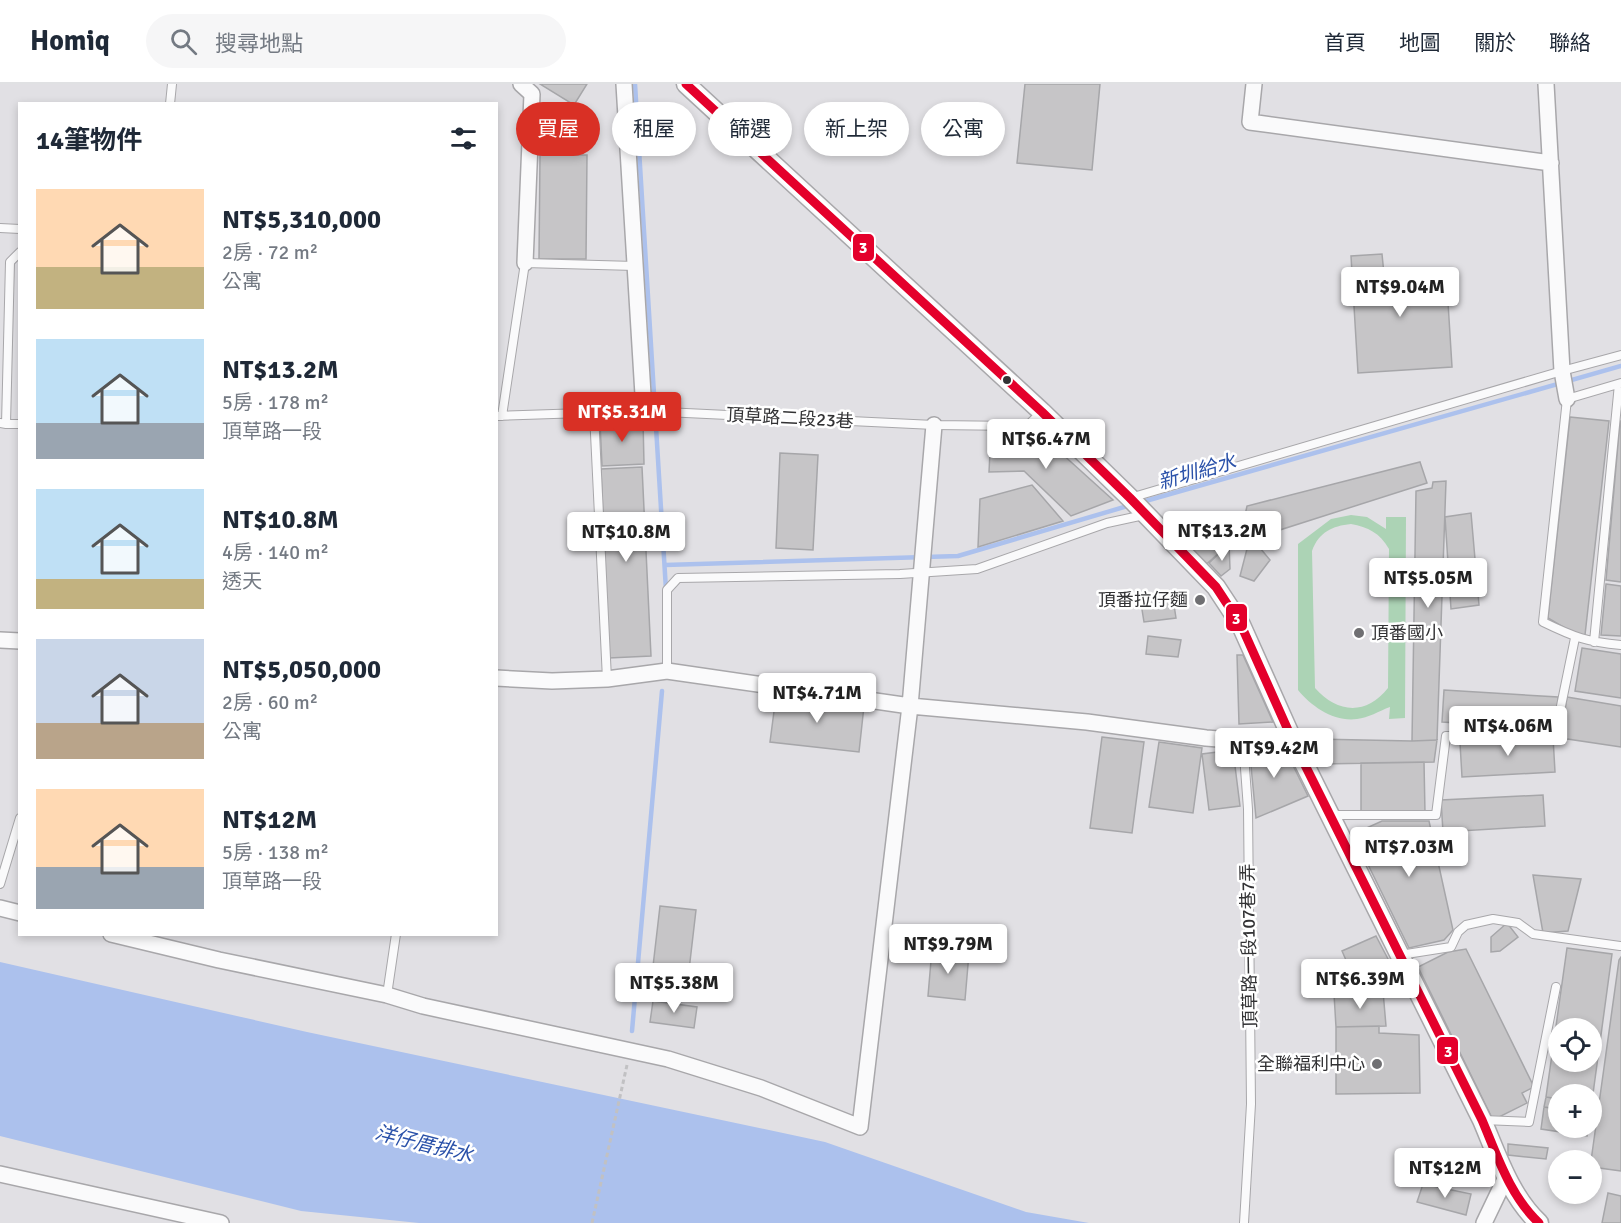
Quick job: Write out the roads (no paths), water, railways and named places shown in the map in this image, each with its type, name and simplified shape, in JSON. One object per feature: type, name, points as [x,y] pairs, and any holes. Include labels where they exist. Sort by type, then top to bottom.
[{"type":"street","points":[[521,84],[532,94],[525,263]]},
{"type":"street","points":[[624,84],[644,411]]},
{"type":"street","points":[[686,84],[1042,412],[1146,514],[1216,587],[1241,626],[1292,739],[1482,1120],[1506,1178],[1539,1223]]},
{"type":"street","points":[[1254,84],[1250,122],[1551,163]]},
{"type":"street","points":[[1546,84],[1562,371],[1567,399]]},
{"type":"street","points":[[119,936],[219,960],[387,995],[423,1006],[668,1059],[761,1088],[860,1126],[910,706],[934,425]]},
{"type":"street","points":[[0,640],[18,641]]},
{"type":"street","points":[[498,678],[552,681],[607,679],[667,670],[910,706],[1087,722],[1206,738],[1243,741],[1292,739]]},
{"type":"street","points":[[0,908],[18,912]]},
{"type":"street","points":[[0,1174],[221,1223]]},
{"type":"street","points":[[1484,1223],[1506,1178]]},
{"type":"lane","points":[[170,102],[172,84]]},
{"type":"lane","points":[[0,228],[18,229]]},
{"type":"lane","points":[[18,254],[10,262],[4,358],[3,423],[18,424]]},
{"type":"lane","points":[[499,416],[525,263],[635,266]]},
{"type":"lane","points":[[1130,498],[1621,355]]},
{"type":"lane","points":[[1594,642],[1620,384],[1567,399],[1543,622],[1575,638],[1594,642],[1621,645]]},
{"type":"lane","name":"頂草路二段23巷","points":[[499,416],[644,411],[934,425],[1027,426],[1042,412]]},
{"type":"lane","points":[[594,413],[607,679]]},
{"type":"lane","points":[[667,670],[667,590],[678,578],[922,573],[977,569],[1107,523],[1146,514]]},
{"type":"lane","points":[[1330,815],[1436,815],[1446,735],[1556,735],[1575,638]]},
{"type":"lane","name":"頂草路一段107巷7弄","points":[[1243,741],[1248,809],[1251,1104],[1244,1223]]},
{"type":"lane","points":[[0,884],[18,825]]},
{"type":"lane","points":[[1398,955],[1451,947],[1458,932],[1466,925],[1493,919],[1518,923],[1533,934],[1620,946]]},
{"type":"lane","points":[[387,995],[396,936]]},
{"type":"lane","points":[[1482,1120],[1530,1122],[1556,987]]},
{"type":"water","name":"洋仔厝排水","points":[[0,962],[307,1032],[825,1142],[1026,1212],[1089,1223],[419,1223],[301,1211],[0,1136]]},
{"type":"waterway","points":[[635,84],[666,590]]},
{"type":"waterway","name":"新圳給水","points":[[1142,502],[1621,366]]},
{"type":"waterway","name":"新圳給水","points":[[665,565],[958,556],[1131,505]]},
{"type":"waterway","points":[[632,1031],[662,691]]},
{"type":"place","name":"頂番拉仔麵","points":[[1200,600]]},
{"type":"place","name":"頂番國小","points":[[1359,633]]},
{"type":"place","name":"全聯福利中心","points":[[1377,1064]]}]
